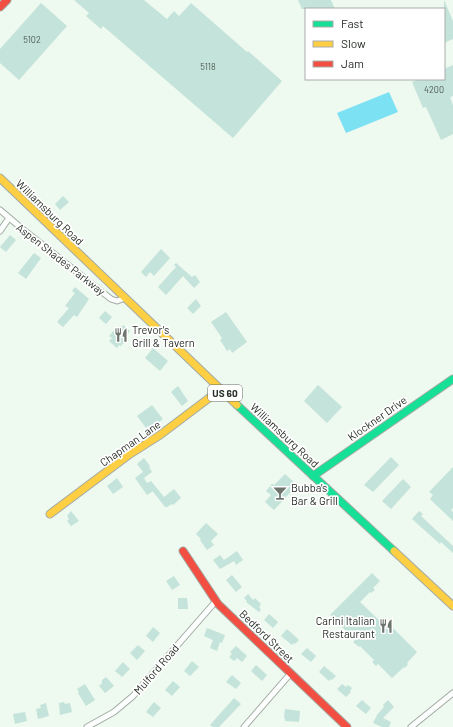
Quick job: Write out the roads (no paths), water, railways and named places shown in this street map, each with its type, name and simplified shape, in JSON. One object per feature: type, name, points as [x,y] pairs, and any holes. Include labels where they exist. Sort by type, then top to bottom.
[{"type":"street","points":[[0,7],[6,0]]},
{"type":"street","name":"Williamsburg Road","points":[[0,178],[313,476],[453,606]]},
{"type":"street","name":"Aspen Shades Parkway","points":[[0,210],[111,298],[117,301],[125,298]]},
{"type":"street","points":[[0,230],[9,218]]},
{"type":"street","name":"Klockner Drive","points":[[313,476],[453,379]]},
{"type":"street","name":"Chapman Lane","points":[[50,514],[130,454],[160,435],[221,389]]},
{"type":"street","name":"Bedford Street","points":[[183,551],[216,601],[347,727]]},
{"type":"street","name":"Mulford Road","points":[[87,727],[114,712],[133,696],[216,601]]},
{"type":"street","points":[[244,727],[291,673]]},
{"type":"street","points":[[411,727],[453,693]]},
{"type":"water","points":[[389,92],[398,112],[346,133],[337,113]]},
{"type":"place","name":"Trevor's Grill & Tavern","points":[[121,335]]},
{"type":"place","name":"Bubba's Bar & Grill","points":[[280,493]]},
{"type":"place","name":"Carini Italian Restaurant","points":[[386,626]]}]
